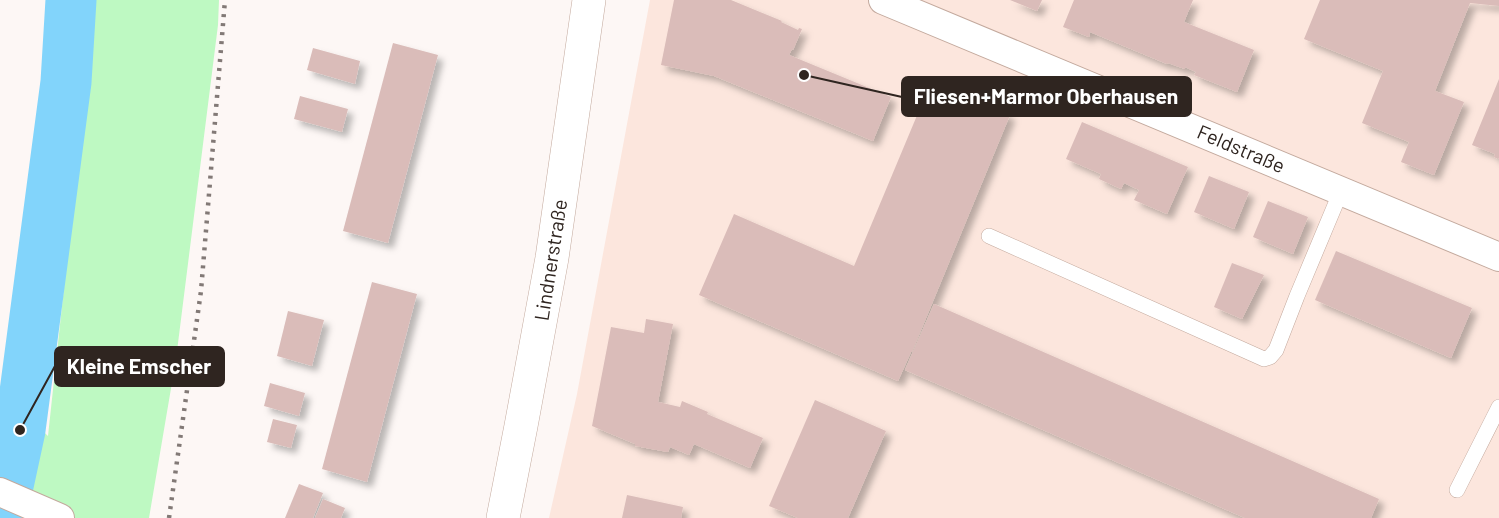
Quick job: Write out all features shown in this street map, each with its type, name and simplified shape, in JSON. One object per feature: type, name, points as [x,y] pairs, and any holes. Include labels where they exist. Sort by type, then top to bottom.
[{"type":"street","name":"Lindnerstraße","points":[[503,518],[552,258],[589,0]]},
{"type":"street","name":"Feldstraße","points":[[884,0],[1499,257]]},
{"type":"street","points":[[0,492],[60,518]]},
{"type":"lane","points":[[989,236],[1264,358],[1270,357],[1276,350],[1341,191]]},
{"type":"lane","points":[[1457,490],[1499,406]]},
{"type":"shaded area","points":[[650,0],[1499,0],[1499,518],[549,518],[577,394]]},
{"type":"green space","points":[[95,0],[219,0],[218,25],[176,359],[149,518],[0,518],[0,391],[48,436]]},
{"type":"building","points":[[674,0],[731,0],[798,30],[802,29],[789,55],[891,97],[873,141],[714,76],[661,65]]},
{"type":"building","points":[[1010,0],[1042,0],[1037,11]]},
{"type":"building","points":[[1074,0],[1193,0],[1184,22],[1254,50],[1237,92],[1194,75],[1196,72],[1185,67],[1185,69],[1167,64],[1090,32],[1089,37],[1063,27]]},
{"type":"building","points":[[1320,0],[1499,0],[1499,6],[1470,3],[1435,91],[1464,102],[1434,175],[1401,162],[1409,142],[1362,123],[1383,71],[1304,39]]},
{"type":"building","points":[[393,43],[438,55],[388,243],[343,231]]},
{"type":"building","points":[[313,48],[360,61],[355,84],[307,70]]},
{"type":"building","points":[[1499,79],[1498,159],[1494,157],[1495,154],[1472,145]]},
{"type":"building","points":[[931,82],[1010,115],[898,381],[699,295],[734,214],[854,266]]},
{"type":"building","points":[[300,96],[348,109],[342,132],[294,119]]},
{"type":"building","points":[[1082,122],[1188,167],[1167,214],[1134,200],[1139,190],[1124,183],[1121,189],[1099,179],[1101,174],[1066,159]]},
{"type":"building","points":[[1209,176],[1249,192],[1234,229],[1194,212]]},
{"type":"building","points":[[1268,201],[1308,217],[1293,254],[1253,237]]},
{"type":"building","points":[[1336,251],[1472,308],[1451,358],[1315,300]]},
{"type":"building","points":[[1232,263],[1264,275],[1242,319],[1214,307]]},
{"type":"building","points":[[372,282],[417,294],[367,482],[322,469]]},
{"type":"building","points":[[934,304],[1379,499],[1371,518],[1245,518],[905,370]]},
{"type":"building","points":[[288,311],[324,320],[312,366],[277,356]]},
{"type":"building","points":[[646,319],[673,324],[658,402],[680,407],[682,401],[763,438],[750,468],[694,444],[689,455],[670,447],[668,452],[635,446],[635,444],[592,426],[611,327],[644,333]]},
{"type":"building","points":[[270,383],[305,393],[299,416],[264,406]]},
{"type":"building","points":[[815,400],[886,431],[848,518],[798,518],[769,506]]},
{"type":"building","points":[[273,419],[297,425],[291,448],[267,442]]},
{"type":"building","points":[[299,484],[323,493],[313,518],[285,518]]},
{"type":"building","points":[[627,495],[683,507],[681,518],[622,518]]},
{"type":"building","points":[[323,499],[345,508],[341,518],[315,518]]},
{"type":"waterway","points":[[1,518],[20,430],[66,82],[71,0]]},
{"type":"railway","points":[[169,518],[201,291],[225,0]]},
{"type":"place","name":"Fliesen+Marmor Oberhausen","points":[[804,75]]},
{"type":"place","name":"Kleine Emscher","points":[[20,430]]}]
